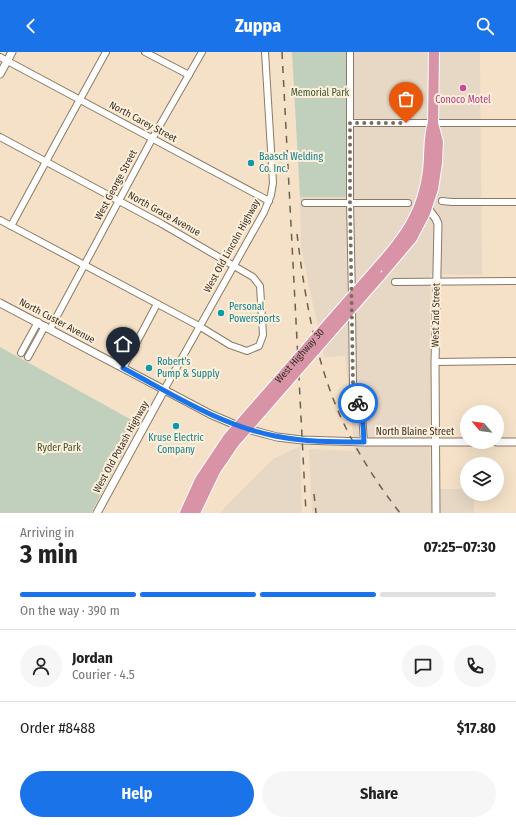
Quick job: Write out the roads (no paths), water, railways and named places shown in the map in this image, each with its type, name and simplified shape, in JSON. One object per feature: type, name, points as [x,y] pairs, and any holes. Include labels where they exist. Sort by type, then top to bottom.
[{"type":"highway","points":[[424,205],[429,137],[434,123],[434,52]]},
{"type":"highway","name":"West Highway 30","points":[[185,513],[200,480],[272,386],[378,267],[405,234],[424,205]]},
{"type":"highway","name":"West Highway 30","points":[[195,513],[212,476],[231,441],[379,277],[412,238],[424,205]]},
{"type":"street","points":[[0,74],[12,52]]},
{"type":"street","points":[[12,226],[106,52]]},
{"type":"street","points":[[145,52],[189,75]]},
{"type":"street","name":"West George Street","points":[[28,357],[48,328],[85,265],[152,139],[202,52]]},
{"type":"street","name":"West Old Lincoln Highway","points":[[164,390],[269,200],[272,183],[265,52]]},
{"type":"street","points":[[350,52],[350,203],[353,385],[354,394],[362,414],[364,442]]},
{"type":"street","name":"North Carey Street","points":[[0,57],[269,200]]},
{"type":"street","points":[[350,123],[516,123]]},
{"type":"street","name":"North Grace Avenue","points":[[0,137],[234,265],[253,277],[260,286],[263,336],[259,346],[247,351],[230,345],[199,326]]},
{"type":"street","points":[[442,201],[516,202]]},
{"type":"street","points":[[305,203],[408,203]]},
{"type":"street","name":"West 2nd Street","points":[[424,205],[437,221],[438,272],[436,282],[435,362],[436,513]]},
{"type":"street","points":[[0,220],[199,326]]},
{"type":"street","points":[[395,282],[516,281]]},
{"type":"street","name":"North Custer Avenue","points":[[0,303],[210,414],[235,425],[271,435],[302,440]]},
{"type":"street","points":[[123,368],[157,304]]},
{"type":"street","points":[[21,353],[38,322]]},
{"type":"street","points":[[435,362],[516,361]]},
{"type":"street","name":"West Old Potash Highway","points":[[97,513],[164,390]]},
{"type":"street","name":"North Blaine Street","points":[[302,440],[364,442],[460,442]]},
{"type":"street","points":[[504,442],[516,442]]},
{"type":"railway","points":[[282,52],[306,513]]},
{"type":"railway","points":[[297,234],[308,307],[326,380],[345,426],[363,460],[400,513]]},
{"type":"railway","points":[[314,494],[316,513]]},
{"type":"place","name":"Conoco Motel","points":[[463,88]]},
{"type":"place","name":"Baasch Welding Co. Inc.","points":[[251,163]]},
{"type":"place","name":"Personal Powersports","points":[[221,313]]},
{"type":"place","name":"Robert's Pump & Supply","points":[[149,368]]},
{"type":"place","name":"Kruse Electric Company","points":[[176,426]]},
{"type":"park label","name":"Memorial Park","points":[[320,93]]},
{"type":"park label","name":"Ryder Park","points":[[59,448]]}]
